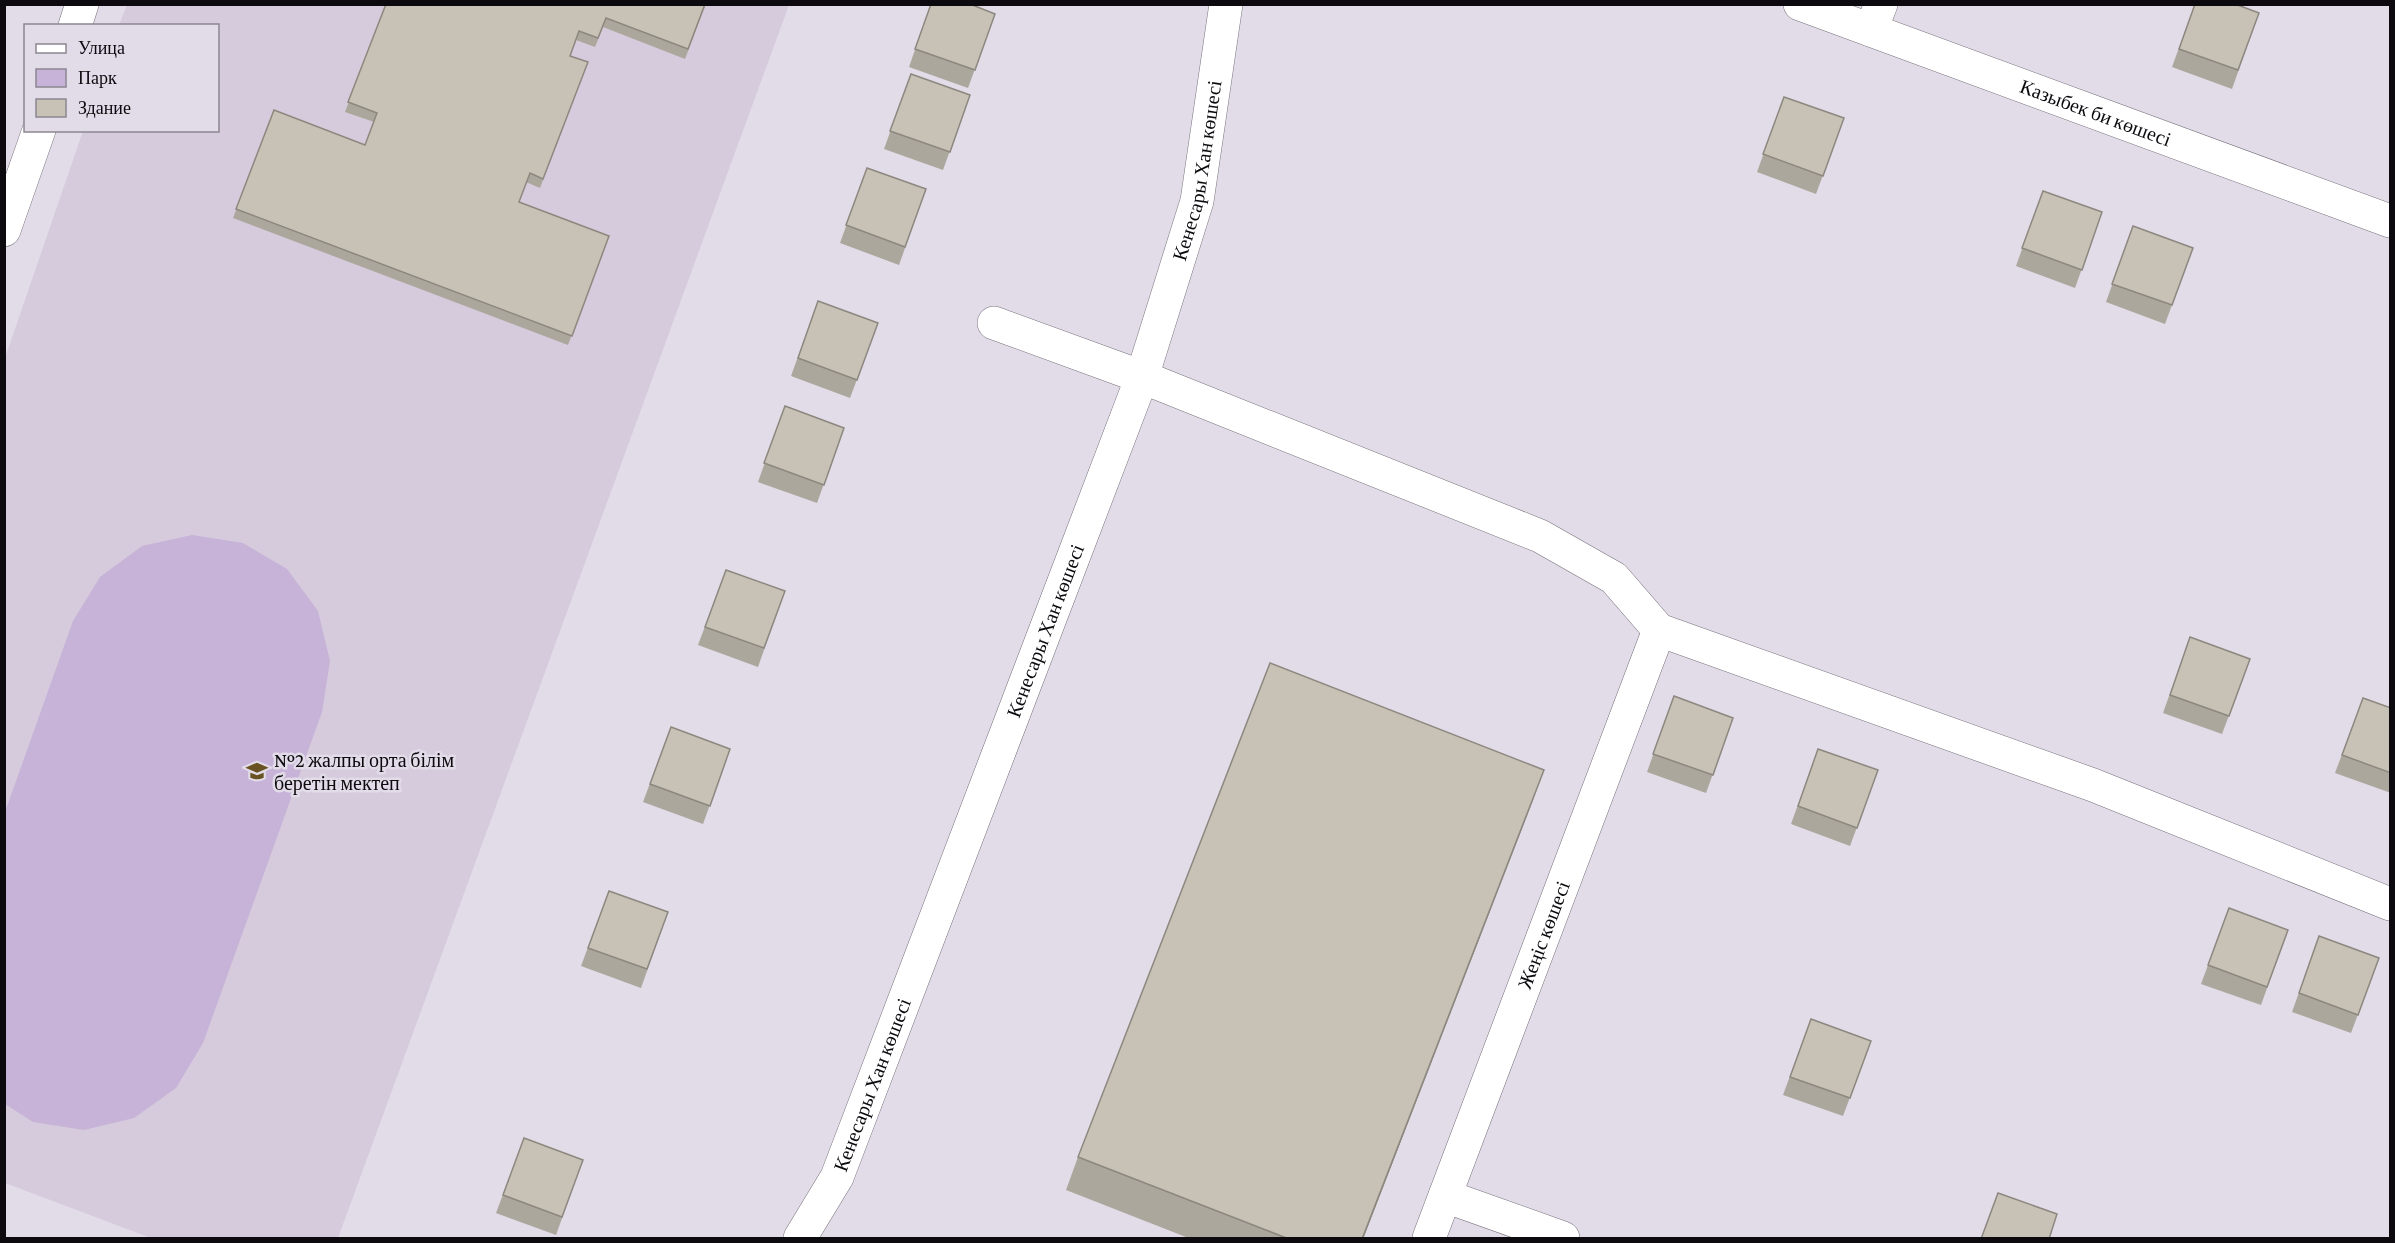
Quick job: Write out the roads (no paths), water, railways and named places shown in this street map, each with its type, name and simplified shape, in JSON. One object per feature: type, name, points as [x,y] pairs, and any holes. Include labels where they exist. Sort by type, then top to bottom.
[{"type":"street","points":[[76,24],[82,4]]},
{"type":"street","name":"Кенесары Хан көшесі","points":[[800,1239],[837,1176],[1142,377],[1197,201],[1226,4]]},
{"type":"street","name":"Казыбек би көшесі","points":[[1800,4],[1876,17],[2391,221]]},
{"type":"street","points":[[4,230],[38,132]]},
{"type":"street","points":[[994,323],[1142,377],[1540,536],[1614,578],[1659,630],[2093,785],[2391,904]]},
{"type":"street","name":"Жеңіс көшесі","points":[[1429,1239],[1659,630]]},
{"type":"street","points":[[1445,1196],[1563,1239]]},
{"type":"place","name":"№2 жалпы орта білім беретін мектеп","points":[[257,771]]}]
